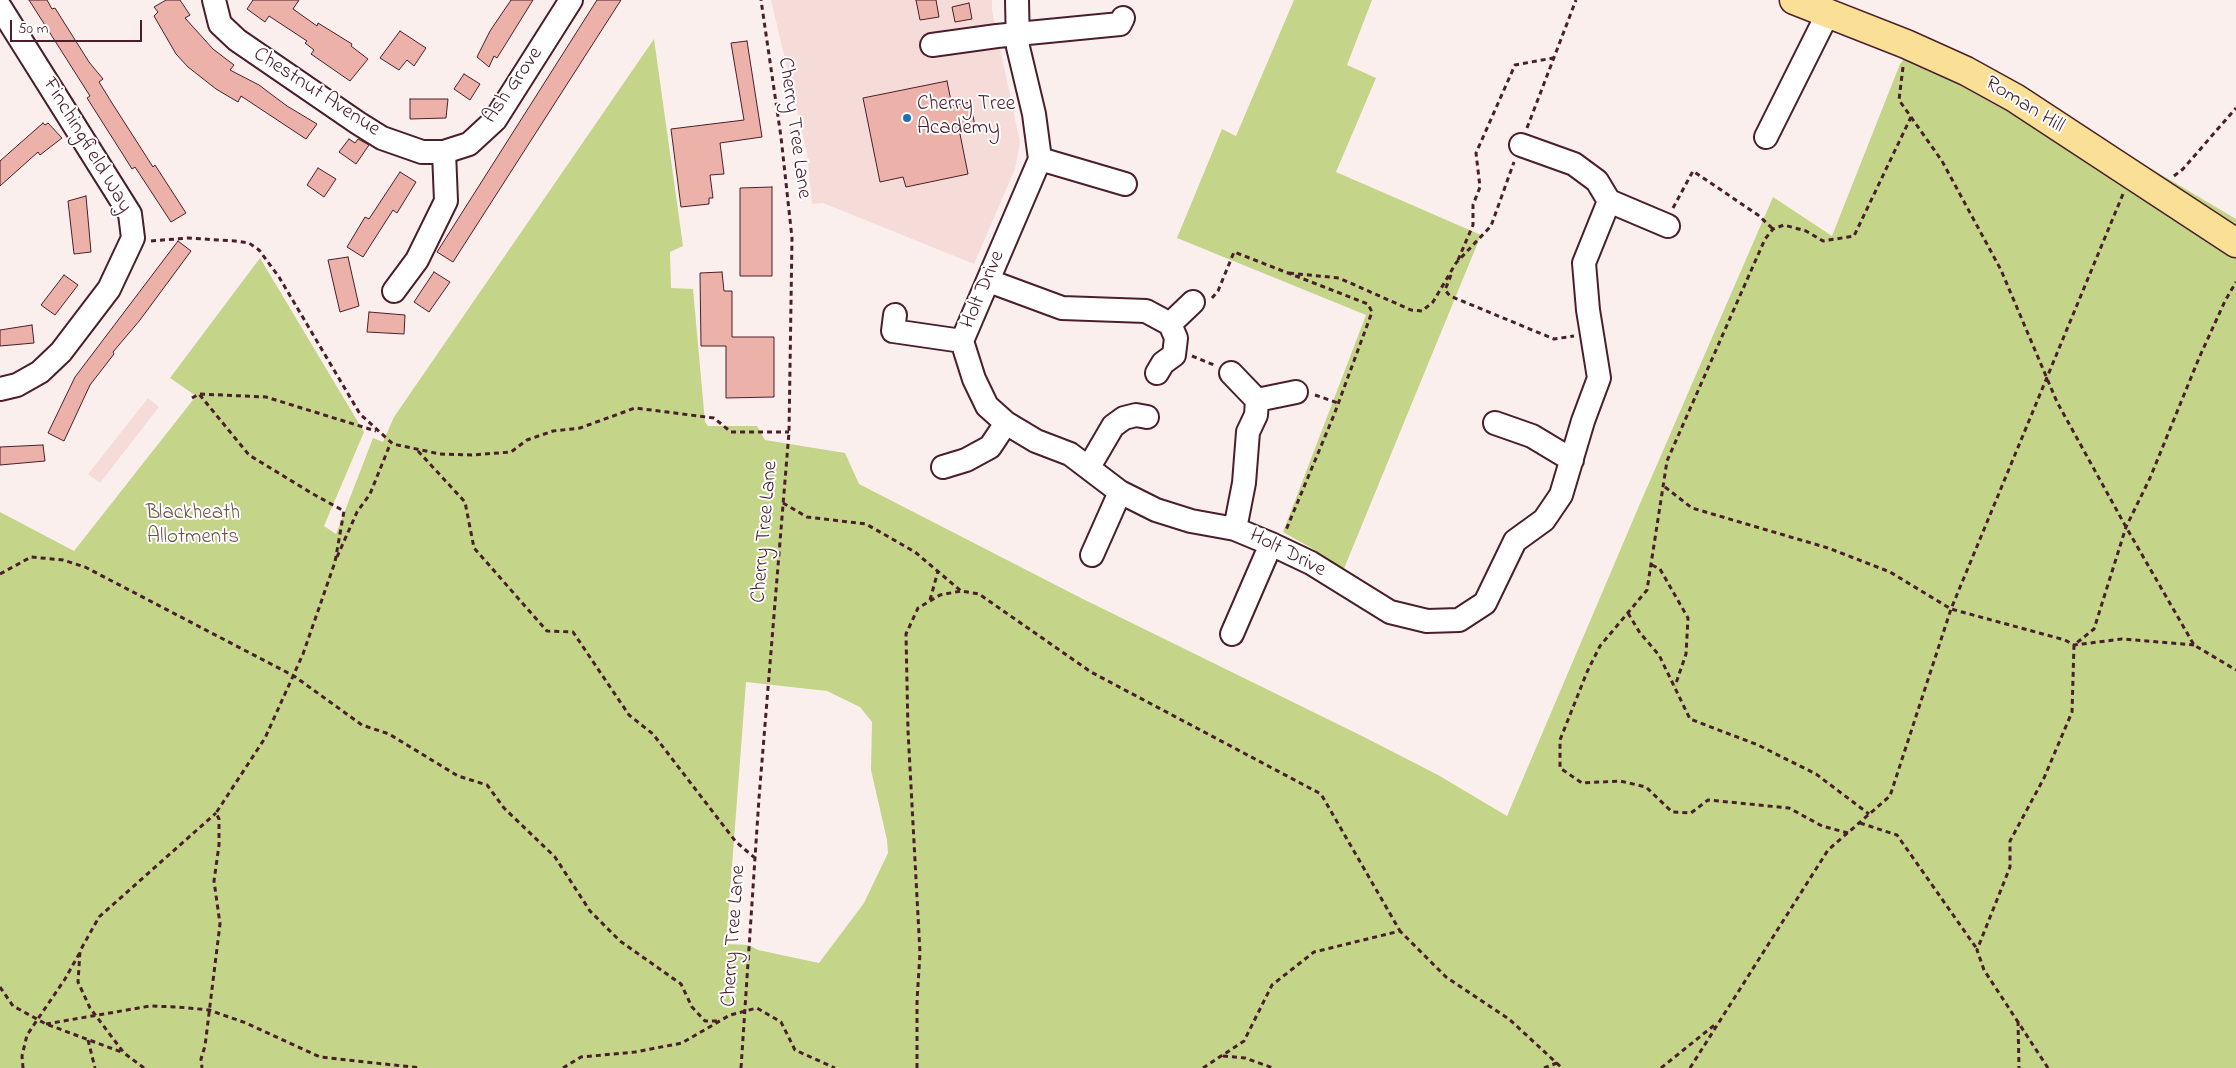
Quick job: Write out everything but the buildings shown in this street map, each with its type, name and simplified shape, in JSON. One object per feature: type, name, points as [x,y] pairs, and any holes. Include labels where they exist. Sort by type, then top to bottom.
[{"type":"main road","name":"Roman Hill","points":[[1794,0],[1906,44],[1966,71],[2016,98],[2236,243]]},
{"type":"street","name":"Chestnut Avenue","points":[[214,0],[220,24],[237,40],[358,123],[382,138],[422,152],[444,152]]},
{"type":"street","name":"Ash Grove","points":[[444,152],[469,144],[495,120],[571,0]]},
{"type":"street","points":[[1017,0],[1018,47],[1034,114],[1040,159],[1099,180],[1125,184]]},
{"type":"street","name":"Finchingfield Way","points":[[0,7],[130,214],[133,238],[108,289],[61,352],[40,372],[17,385],[0,389]]},
{"type":"street","points":[[1766,137],[1828,13]]},
{"type":"street","points":[[932,44],[1120,27]]},
{"type":"street","points":[[1521,145],[1574,164],[1597,181],[1609,201],[1668,226]]},
{"type":"street","points":[[394,291],[417,260],[446,201],[444,152]]},
{"type":"street","name":"Holt Drive","points":[[1040,159],[962,341],[974,380],[987,406],[1006,423],[1036,441],[1070,454],[1089,466],[1120,492],[1156,510],[1191,521],[1235,529],[1311,563],[1390,612],[1427,621],[1459,620],[1485,603],[1515,541],[1544,520],[1561,494],[1583,421],[1599,378],[1588,310],[1584,263],[1609,201]]},
{"type":"street","points":[[989,281],[1062,308],[1146,311],[1170,324],[1176,338],[1174,354],[1163,363],[1158,373]]},
{"type":"street","points":[[1170,324],[1193,302]]},
{"type":"street","points":[[894,315],[892,331],[962,341]]},
{"type":"street","points":[[1231,373],[1256,400],[1256,414],[1248,432],[1244,484],[1235,529]]},
{"type":"street","points":[[1256,400],[1296,392]]},
{"type":"street","points":[[1089,466],[1113,426],[1124,418],[1136,415],[1147,417]]},
{"type":"street","points":[[943,467],[966,460],[990,447],[1006,423]]},
{"type":"street","points":[[1495,423],[1532,436],[1572,460]]},
{"type":"street","points":[[1092,555],[1120,492]]},
{"type":"street","points":[[1232,634],[1255,582],[1274,546]]},
{"type":"path","name":"Cherry Tree Lane","points":[[741,1068],[755,858],[789,432],[792,238],[781,137],[760,0]]},
{"type":"path","points":[[1289,273],[1339,278],[1411,310],[1422,311],[1433,302],[1456,263],[1491,226],[1576,0]]},
{"type":"path","points":[[1906,44],[1899,100],[1942,161],[2001,270],[2048,376],[2057,402],[2194,645]]},
{"type":"path","points":[[1553,58],[1514,65],[1476,153],[1480,187],[1473,205],[1473,225],[1445,290],[1450,296],[1554,339],[1592,334]]},
{"type":"path","points":[[2158,192],[2166,181],[2183,169],[2236,108]]},
{"type":"path","points":[[1848,832],[1822,826],[1789,808],[1708,800],[1691,813],[1672,812],[1646,787],[1620,781],[1582,782],[1560,768],[1560,740],[1587,672],[1600,646],[1647,590],[1665,487],[1667,462],[1765,239],[1773,230],[1784,225],[1806,231],[1823,241],[1854,236],[1911,117]]},
{"type":"path","points":[[1668,226],[1675,201],[1693,171],[1758,215],[1773,230]]},
{"type":"path","points":[[1690,1068],[1828,850],[1890,796],[1951,609],[2131,175]]},
{"type":"path","points":[[133,238],[146,241],[188,238],[235,241],[249,243],[259,250],[279,276],[360,414],[391,442],[417,450],[472,456],[511,452],[527,440],[553,431],[580,428],[635,408],[714,418],[731,432],[789,432]]},
{"type":"path","points":[[1193,302],[1197,308],[1214,297],[1234,252],[1368,304],[1372,312],[1327,432],[1274,546]]},
{"type":"path","points":[[2074,644],[2094,629],[2126,527],[2150,478],[2199,358],[2225,301],[2236,282]]},
{"type":"path","points":[[1174,354],[1197,356],[1231,373]]},
{"type":"path","points":[[192,398],[199,394],[266,397],[377,431]]},
{"type":"path","points":[[199,394],[249,455],[344,511],[335,562]]},
{"type":"path","points":[[23,1068],[22,1056],[27,1036],[65,979],[99,917],[216,813],[265,738],[294,676],[335,562],[357,512],[370,494],[391,442]]},
{"type":"path","points":[[417,450],[465,502],[474,548],[548,631],[574,632],[629,714],[653,734],[736,842],[755,858]]},
{"type":"path","points":[[1665,487],[1692,508],[1828,548],[1890,572],[1951,609],[2074,644],[2122,638],[2194,645],[2236,670]]},
{"type":"path","points":[[783,503],[807,517],[866,524],[915,552],[961,591]]},
{"type":"path","points":[[0,574],[31,557],[63,560],[85,567],[294,676],[362,724],[389,734],[458,776],[487,785],[504,808],[555,857],[590,911],[620,941],[681,984],[692,1007],[706,1021],[720,1021]]},
{"type":"path","points":[[1652,565],[1660,569],[1688,618],[1686,654],[1675,686]]},
{"type":"path","points":[[930,601],[938,572]]},
{"type":"path","points":[[917,1068],[917,1001],[920,953],[908,731],[906,634],[918,608],[940,595],[961,591],[979,594],[1091,672],[1321,794],[1400,931],[1446,977],[1508,1019],[1562,1068]]},
{"type":"path","points":[[1628,612],[1640,633],[1659,655],[1690,719],[1758,745],[1816,774],[1869,814]]},
{"type":"path","points":[[1978,950],[2010,867],[2010,841],[2044,778],[2072,712],[2074,644]]},
{"type":"path","points":[[202,1068],[201,1059],[205,1046],[220,924],[214,881],[219,845],[219,819],[216,813]]},
{"type":"path","points":[[1860,822],[1896,834],[1978,950],[1984,970],[2048,1068]]},
{"type":"path","points":[[1203,1068],[1244,1041],[1272,985],[1314,952],[1400,931]]},
{"type":"path","points":[[80,951],[78,982],[96,1015],[124,1053]]},
{"type":"path","points":[[0,987],[13,1006],[46,1024],[124,1053],[144,1068]]},
{"type":"path","points":[[46,1024],[150,1006],[209,1010],[246,1023],[320,1057],[421,1068]]},
{"type":"path","points":[[563,1068],[581,1056],[635,1052],[682,1043],[730,1015],[757,1008],[781,1022],[796,1050],[835,1068]]},
{"type":"path","points":[[2018,1020],[2019,1068]]},
{"type":"path","points":[[1661,1068],[1720,1021]]},
{"type":"path","points":[[88,1039],[95,1068]]},
{"type":"path","points":[[1222,1056],[1245,1058],[1274,1068]]},
{"type":"path","points":[[1544,1068],[1557,1063]]},
{"type":"shaded area","name":"Cherry Tree Academy","points":[[771,0],[992,0],[992,10],[1020,142],[1015,169],[974,264],[823,203],[812,204],[807,153]]},
{"type":"shaded area","points":[[148,398],[159,407],[100,483],[88,474]]},
{"type":"green space","points":[[1294,0],[1372,0],[1347,65],[1376,78],[1336,172],[1481,235],[1343,571],[1313,549],[1283,532],[1366,315],[1177,238],[1222,129],[1236,136]]},
{"type":"green space","name":"Blackheath Allotments","points":[[654,39],[683,246],[670,252],[671,288],[693,289],[705,422],[708,426],[757,426],[765,440],[845,453],[859,484],[1081,598],[1364,737],[1438,775],[1507,816],[1773,197],[1832,236],[1900,64],[1920,40],[2000,79],[2236,219],[2236,1068],[0,1068],[0,512],[74,551],[196,396],[170,378],[260,258],[364,432],[324,526],[336,534],[373,438],[383,442],[394,417]],"holes":[[[746,682],[827,691],[860,707],[872,722],[871,770],[887,840],[888,853],[864,903],[819,963],[758,950],[749,945],[726,944]]]},
{"type":"place","name":"Cherry Tree Academy","points":[[907,118]]}]
